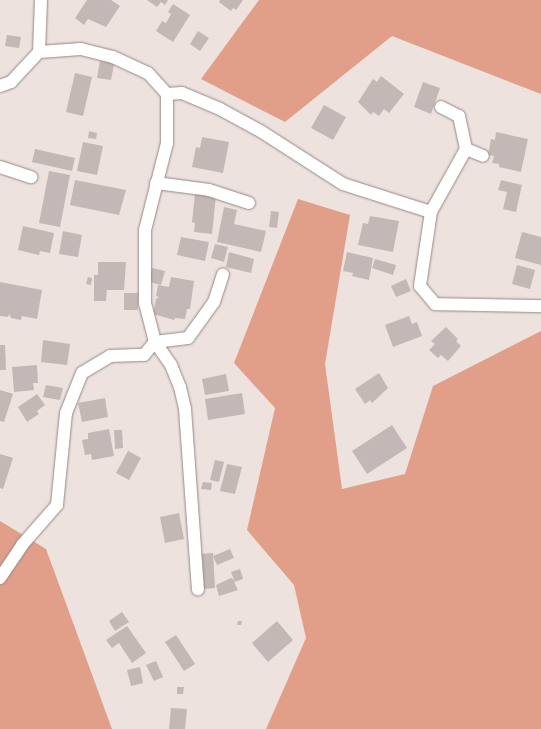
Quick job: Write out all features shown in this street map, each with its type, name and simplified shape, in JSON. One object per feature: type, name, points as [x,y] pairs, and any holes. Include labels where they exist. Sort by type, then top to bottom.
[{"type":"street","points":[[38,2],[39,52]]},
{"type":"street","points":[[0,86],[11,82],[39,52],[81,49],[113,57],[148,73],[167,94],[167,143],[145,230],[144,303],[155,342],[171,365],[180,387],[185,409],[198,590]]},
{"type":"street","points":[[167,94],[182,93],[220,109],[262,132],[342,184],[431,212]]},
{"type":"street","points":[[441,107],[459,116],[466,148],[431,212],[420,286],[435,304],[541,306]]},
{"type":"street","points":[[466,148],[483,156]]},
{"type":"street","points":[[0,167],[31,178]]},
{"type":"street","points":[[156,183],[209,190],[249,203]]},
{"type":"street","points":[[0,578],[22,544],[56,505],[66,413],[82,373],[110,356],[144,355],[155,342],[188,338],[214,302],[223,274]]},
{"type":"shaded area","points":[[259,0],[541,0],[541,94],[392,36],[285,122],[201,79]]},
{"type":"shaded area","points":[[298,199],[350,215],[325,364],[342,489],[405,474],[433,386],[541,331],[541,729],[266,729],[306,638],[294,585],[247,530],[275,408],[234,363]]},
{"type":"shaded area","points":[[0,521],[46,549],[112,729],[0,729]]},
{"type":"building","points":[[87,0],[111,0],[120,6],[106,27],[88,19],[84,25],[75,18]]},
{"type":"building","points":[[147,0],[168,0],[165,5],[161,2],[157,7]]},
{"type":"building","points":[[220,0],[243,0],[236,10],[233,8],[231,11],[219,2]]},
{"type":"building","points":[[173,4],[190,15],[173,42],[156,31],[162,21],[166,23],[171,14],[168,12]]},
{"type":"building","points":[[198,31],[209,38],[200,51],[190,44]]},
{"type":"building","points":[[7,35],[21,37],[19,48],[5,46]]},
{"type":"building","points":[[100,61],[114,64],[111,80],[97,78]]},
{"type":"building","points":[[75,73],[92,77],[83,116],[66,112]]},
{"type":"building","points":[[381,76],[404,94],[389,113],[384,109],[379,116],[373,112],[371,115],[358,102],[373,79],[377,82]]},
{"type":"building","points":[[423,82],[440,88],[431,114],[414,107]]},
{"type":"building","points":[[324,105],[346,117],[333,140],[311,128]]},
{"type":"building","points":[[89,131],[97,133],[96,139],[88,138]]},
{"type":"building","points":[[496,132],[528,139],[521,172],[499,167],[499,164],[492,163],[494,156],[488,155],[491,139],[495,140]]},
{"type":"building","points":[[202,137],[229,142],[223,173],[192,167],[196,147],[200,148]]},
{"type":"building","points":[[83,142],[103,146],[97,175],[77,171]]},
{"type":"building","points":[[35,149],[75,158],[72,171],[32,162]]},
{"type":"building","points":[[49,171],[70,175],[60,227],[39,223]]},
{"type":"building","points":[[75,180],[126,190],[119,215],[70,205]]},
{"type":"building","points":[[501,180],[522,185],[516,212],[503,209],[507,192],[498,190]]},
{"type":"building","points":[[195,193],[216,195],[212,234],[194,232],[195,223],[192,222]]},
{"type":"building","points":[[224,207],[237,210],[234,224],[266,231],[261,252],[217,242]]},
{"type":"building","points":[[271,211],[279,212],[277,228],[269,227]]},
{"type":"building","points":[[370,216],[399,221],[393,252],[358,245],[363,223],[368,224]]},
{"type":"building","points":[[23,226],[54,233],[50,253],[40,251],[39,255],[18,250]]},
{"type":"building","points":[[63,231],[82,235],[78,257],[59,254]]},
{"type":"building","points":[[522,232],[541,237],[541,265],[515,258]]},
{"type":"building","points":[[181,237],[209,242],[205,261],[177,255]]},
{"type":"building","points":[[215,244],[228,247],[224,262],[211,258]]},
{"type":"building","points":[[229,252],[254,259],[251,273],[226,267]]},
{"type":"building","points":[[347,252],[373,258],[369,280],[352,276],[353,273],[343,271]]},
{"type":"building","points":[[375,259],[396,265],[393,275],[372,268]]},
{"type":"building","points":[[98,262],[126,262],[124,290],[107,290],[106,301],[94,301],[94,275],[98,275]]},
{"type":"building","points":[[517,265],[535,270],[530,289],[512,284]]},
{"type":"building","points":[[152,268],[165,271],[161,285],[149,282]]},
{"type":"building","points":[[88,277],[92,278],[91,285],[86,284]]},
{"type":"building","points":[[171,277],[194,281],[190,309],[187,309],[185,319],[175,318],[174,320],[153,314],[156,299],[159,297],[156,296],[158,285],[169,287]]},
{"type":"building","points":[[406,279],[411,291],[396,297],[391,286]]},
{"type":"building","points":[[0,282],[42,290],[37,319],[22,316],[21,320],[11,318],[9,314],[8,317],[0,316]]},
{"type":"building","points":[[124,293],[138,293],[138,310],[124,310]]},
{"type":"building","points":[[409,316],[412,324],[417,322],[422,336],[393,347],[385,325]]},
{"type":"building","points":[[446,327],[458,339],[456,341],[461,346],[448,361],[441,355],[438,358],[429,350],[435,344],[431,341]]},
{"type":"building","points":[[43,340],[70,344],[67,365],[41,362]]},
{"type":"building","points":[[0,345],[5,345],[6,370],[0,370]]},
{"type":"building","points":[[37,365],[38,383],[33,383],[34,390],[14,392],[12,367]]},
{"type":"building","points":[[379,373],[388,388],[372,403],[370,400],[365,404],[355,389]]},
{"type":"building","points":[[226,374],[229,391],[205,395],[202,379]]},
{"type":"building","points":[[46,385],[63,388],[60,400],[43,397]]},
{"type":"building","points":[[0,390],[13,394],[4,422],[0,421]]},
{"type":"building","points":[[242,393],[245,414],[208,420],[205,399]]},
{"type":"building","points":[[37,394],[45,405],[37,411],[39,414],[27,422],[18,407]]},
{"type":"building","points":[[105,398],[108,417],[82,422],[78,403]]},
{"type":"building","points":[[392,425],[407,448],[367,474],[352,451]]},
{"type":"building","points":[[109,429],[114,456],[92,460],[91,454],[85,455],[82,440],[88,439],[88,433]]},
{"type":"building","points":[[114,430],[122,430],[123,448],[115,449]]},
{"type":"building","points":[[128,451],[141,458],[129,480],[116,473]]},
{"type":"building","points":[[0,454],[13,458],[3,489],[0,488]]},
{"type":"building","points":[[215,460],[224,462],[219,482],[210,480]]},
{"type":"building","points":[[227,464],[242,467],[235,494],[220,491]]},
{"type":"building","points":[[203,482],[212,483],[211,490],[201,489]]},
{"type":"building","points":[[179,513],[184,539],[165,543],[160,517]]},
{"type":"building","points":[[230,549],[234,558],[217,565],[213,556]]},
{"type":"building","points":[[213,553],[215,588],[203,589],[201,554]]},
{"type":"building","points":[[240,569],[243,579],[234,582],[238,590],[219,596],[216,585],[231,578],[234,580],[231,572]]},
{"type":"building","points":[[122,612],[129,622],[115,631],[109,621]]},
{"type":"building","points":[[238,621],[242,621],[241,625],[237,625]]},
{"type":"building","points":[[277,621],[293,640],[268,662],[252,643]]},
{"type":"building","points":[[127,626],[146,653],[132,663],[119,643],[112,648],[106,640]]},
{"type":"building","points":[[176,635],[195,664],[184,671],[165,642]]},
{"type":"building","points":[[156,661],[163,677],[154,681],[146,665]]},
{"type":"building","points":[[140,667],[143,683],[131,686],[127,670]]},
{"type":"building","points":[[177,687],[184,687],[183,694],[177,694]]},
{"type":"building","points":[[171,708],[187,709],[185,729],[169,729]]}]
